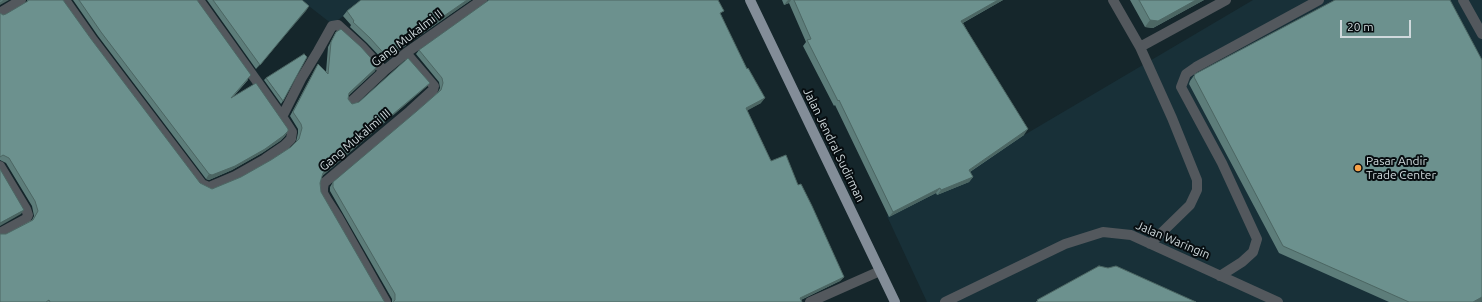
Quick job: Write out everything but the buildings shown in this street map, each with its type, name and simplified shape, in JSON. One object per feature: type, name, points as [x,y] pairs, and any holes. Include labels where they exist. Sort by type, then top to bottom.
[{"type":"main road","name":"Jalan Jendral Sudirman","points":[[750,0],[895,302]]},
{"type":"street","points":[[0,13],[21,0]]},
{"type":"street","points":[[65,0],[97,46],[202,184],[209,187],[235,176],[265,160],[291,139],[292,132],[281,114],[199,0]]},
{"type":"street","name":"Gang Mukalmi II","points":[[351,102],[406,53],[482,0]]},
{"type":"street","points":[[1113,0],[1140,47],[1176,126],[1197,180],[1197,190],[1190,205],[1150,244]]},
{"type":"street","points":[[1140,47],[1226,0]]},
{"type":"street","points":[[1220,276],[1242,262],[1253,252],[1257,239],[1222,163],[1181,87],[1186,74],[1196,67],[1319,0]]},
{"type":"street","points":[[1463,0],[1482,34]]},
{"type":"street","points":[[281,114],[284,113],[300,79],[332,26],[338,25],[362,47],[384,71]]},
{"type":"street","name":"Gang Mukalmi III","points":[[386,302],[327,200],[322,188],[324,183],[433,90],[434,86],[406,53]]},
{"type":"street","points":[[0,166],[26,209],[28,215],[26,219],[0,233]]},
{"type":"street","name":"Jalan Waringin","points":[[945,302],[1065,244],[1103,232],[1130,235],[1278,302]]},
{"type":"street","points":[[810,302],[880,271]]},
{"type":"shaded area","points":[[301,0],[367,0],[332,24]]},
{"type":"shaded area","points":[[1253,0],[1482,0],[1482,302],[927,302],[887,216]]},
{"type":"place","name":"Pasar Andir Trade Center","points":[[1358,168]]}]
